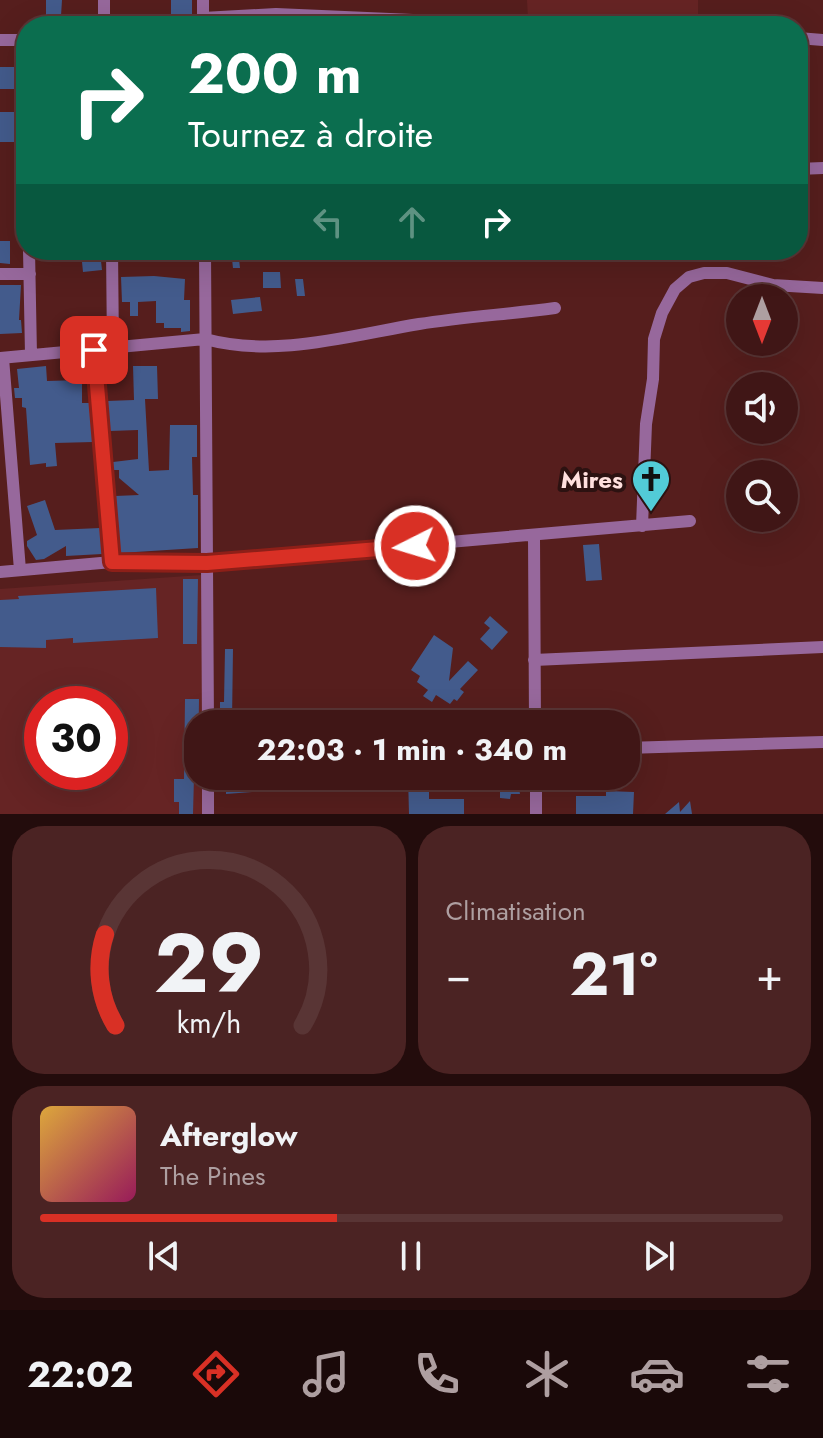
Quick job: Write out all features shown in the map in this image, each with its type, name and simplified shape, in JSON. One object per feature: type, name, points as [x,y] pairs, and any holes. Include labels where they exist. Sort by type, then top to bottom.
[{"type":"street","points":[[258,16],[322,16]]},
{"type":"street","points":[[29,260],[31,355]]},
{"type":"street","points":[[112,260],[113,348]]},
{"type":"street","points":[[205,260],[208,710]]},
{"type":"street","points":[[642,526],[646,424],[653,379],[654,339],[662,313],[675,289],[689,277],[704,273],[727,273],[773,285],[823,288]]},
{"type":"street","points":[[0,274],[30,274]]},
{"type":"street","points":[[20,570],[1,358],[205,339],[244,348],[278,347],[420,324],[555,308]]},
{"type":"street","points":[[94,350],[112,562]]},
{"type":"street","points":[[0,572],[112,562],[207,563],[534,537],[690,521]]},
{"type":"street","points":[[534,537],[535,710]]},
{"type":"street","points":[[534,660],[823,647]]},
{"type":"street","points":[[640,748],[823,742]]},
{"type":"street","points":[[208,790],[208,814]]},
{"type":"street","points":[[536,790],[536,814]]},
{"type":"shaded area","points":[[527,0],[698,0],[698,16],[528,16]]},
{"type":"shaded area","points":[[202,575],[202,710],[184,710],[184,790],[202,790],[202,814],[0,814],[0,589]]},
{"type":"building","points":[[46,0],[62,0],[61,16],[46,16]]},
{"type":"building","points":[[171,0],[192,0],[192,16],[171,16]]},
{"type":"building","points":[[0,67],[16,67],[16,89],[0,89]]},
{"type":"building","points":[[0,112],[16,112],[16,142],[0,142]]},
{"type":"building","points":[[0,241],[10,241],[10,264],[0,263]]},
{"type":"building","points":[[232,260],[239,260],[240,268],[233,268]]},
{"type":"building","points":[[101,261],[102,270],[83,272],[82,262]]},
{"type":"building","points":[[263,272],[280,272],[281,288],[263,288]]},
{"type":"building","points":[[121,277],[185,279],[184,300],[190,300],[190,331],[164,328],[164,323],[156,323],[156,301],[138,302],[138,316],[130,316],[130,302],[122,302]]},
{"type":"building","points":[[295,279],[303,279],[305,296],[297,296]]},
{"type":"building","points":[[0,285],[21,285],[19,320],[22,333],[0,334]]},
{"type":"building","points":[[260,297],[262,311],[233,314],[231,300]]},
{"type":"building","points":[[46,366],[47,381],[82,380],[82,403],[89,403],[93,442],[55,443],[57,466],[46,467],[46,463],[30,465],[26,408],[22,407],[22,398],[15,398],[14,388],[19,388],[17,369]]},
{"type":"building","points":[[133,366],[157,366],[158,399],[145,399],[149,471],[169,470],[170,425],[197,425],[197,457],[192,457],[193,495],[198,495],[198,548],[120,553],[115,496],[139,495],[119,478],[119,470],[113,470],[113,462],[138,459],[138,430],[110,431],[107,401],[134,400]]},
{"type":"building","points":[[45,500],[55,530],[100,528],[102,554],[66,556],[66,546],[44,559],[36,560],[27,546],[27,541],[37,535],[27,506]]},
{"type":"building","points":[[599,544],[602,580],[586,581],[583,545]]},
{"type":"building","points":[[183,579],[198,579],[197,644],[183,644]]},
{"type":"building","points":[[156,588],[158,638],[73,643],[73,638],[46,640],[46,648],[0,647],[0,600],[19,599],[18,596]]},
{"type":"building","points":[[490,616],[508,632],[492,650],[480,639],[490,628],[484,623]]},
{"type":"building","points":[[434,635],[453,648],[449,681],[468,661],[478,670],[460,689],[464,692],[457,701],[454,699],[450,704],[436,695],[432,702],[423,696],[428,690],[417,682],[420,676],[411,670]]},
{"type":"building","points":[[225,649],[233,649],[232,710],[220,710],[220,702],[224,702]]},
{"type":"building","points":[[185,699],[199,699],[199,710],[185,710]]},
{"type":"building","points":[[174,779],[184,779],[184,790],[194,790],[193,814],[179,814],[179,802],[174,802]]},
{"type":"building","points":[[222,790],[252,790],[226,794]]},
{"type":"building","points":[[408,790],[429,790],[429,799],[464,799],[464,814],[409,814]]},
{"type":"building","points":[[500,790],[519,790],[520,794],[511,794],[510,799],[500,798]]},
{"type":"building","points":[[606,791],[634,792],[633,814],[576,814],[576,796],[606,796]]},
{"type":"building","points":[[690,801],[692,814],[665,814],[679,802],[680,812]]},
{"type":"place","name":"Mires","points":[[651,513]]},
{"type":"route","points":[[94,350],[112,562],[207,563],[415,546]]}]
